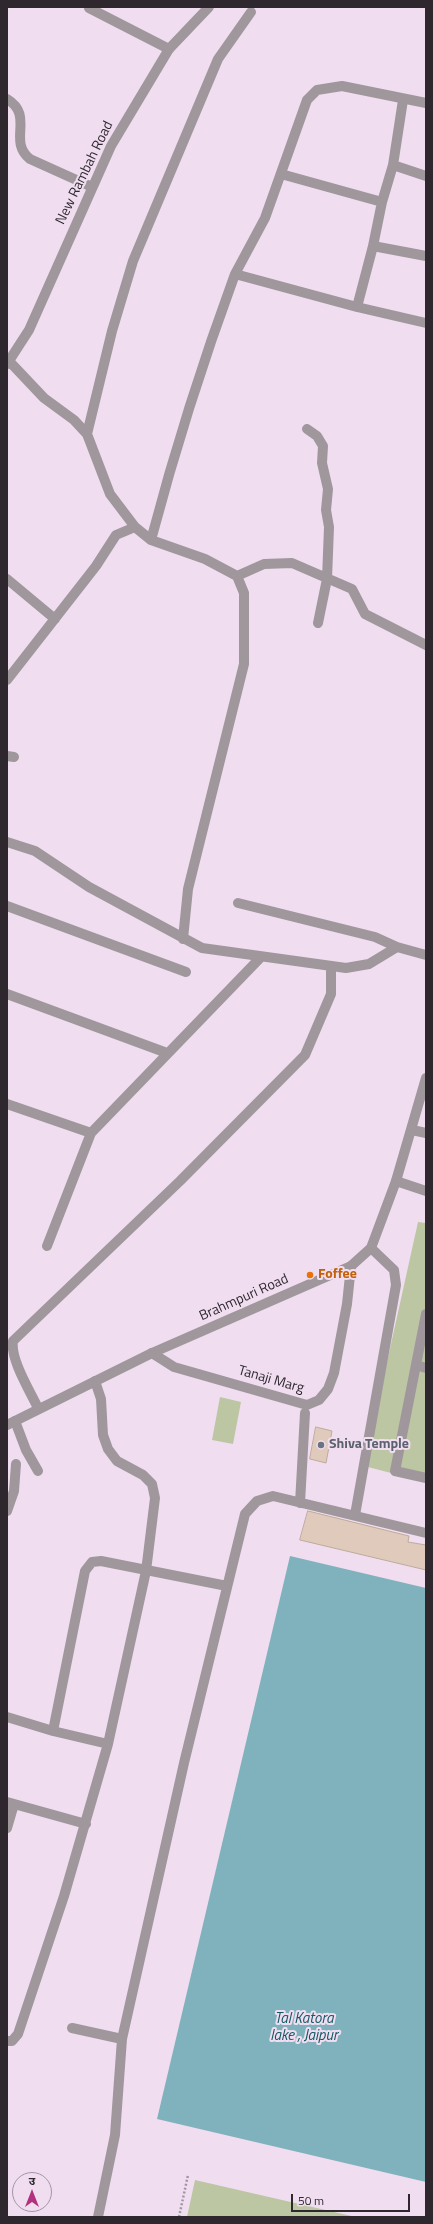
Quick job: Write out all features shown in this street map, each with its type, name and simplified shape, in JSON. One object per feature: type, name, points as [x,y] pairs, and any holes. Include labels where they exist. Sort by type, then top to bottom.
[{"type":"street","name":"New Rambah Road","points":[[8,363],[28,330],[111,146],[169,49],[209,7]]},
{"type":"street","points":[[89,8],[169,49]]},
{"type":"street","points":[[87,434],[112,331],[133,261],[218,59],[251,12]]},
{"type":"street","points":[[151,540],[174,452],[203,361],[235,274],[265,218],[307,100],[317,90],[342,86],[426,104]]},
{"type":"street","points":[[7,99],[17,107],[21,115],[19,143],[23,154],[30,159],[92,187]]},
{"type":"street","points":[[357,307],[373,246],[382,202],[393,165],[403,100]]},
{"type":"street","points":[[393,165],[426,176]]},
{"type":"street","points":[[281,174],[382,202]]},
{"type":"street","points":[[373,246],[426,256]]},
{"type":"street","points":[[235,274],[357,307],[426,323]]},
{"type":"street","points":[[8,363],[44,398],[74,420],[87,434],[110,494],[135,527],[151,540],[205,559],[237,576],[244,593],[244,664],[188,889],[183,939]]},
{"type":"street","points":[[307,429],[317,436],[323,446],[322,463],[328,489],[326,510],[329,527],[327,579],[318,623]]},
{"type":"street","points":[[7,680],[96,566],[116,535],[135,527]]},
{"type":"street","points":[[237,576],[264,564],[292,563],[352,589],[365,614],[426,645]]},
{"type":"street","points":[[7,579],[55,619]]},
{"type":"street","points":[[7,842],[35,851],[89,887],[202,948],[346,968],[369,964],[397,947]]},
{"type":"street","points":[[238,903],[375,937],[397,947],[426,955]]},
{"type":"street","points":[[7,906],[186,972]]},
{"type":"street","points":[[47,1246],[91,1133],[167,1053],[262,957]]},
{"type":"street","points":[[38,1408],[15,1358],[12,1348],[13,1341],[180,1180],[305,1055],[331,994],[331,966]]},
{"type":"street","points":[[7,994],[167,1053]]},
{"type":"street","name":"Brahmpuri Road","points":[[11,1423],[38,1408],[152,1353],[351,1266],[371,1248],[396,1181],[426,1078]]},
{"type":"street","points":[[7,1104],[91,1133]]},
{"type":"street","points":[[412,1130],[426,1133]]},
{"type":"street","points":[[396,1181],[426,1191]]},
{"type":"street","points":[[355,1515],[396,1285],[394,1270],[371,1248]]},
{"type":"street","name":"Tanaji Marg","points":[[152,1353],[174,1367],[307,1405],[319,1400],[328,1389],[334,1373],[347,1304],[351,1266]]},
{"type":"street","points":[[426,1314],[421,1367],[395,1470],[426,1478]]},
{"type":"street","points":[[7,2041],[12,2041],[18,2034],[86,1824],[108,1744],[146,1571],[155,1498],[152,1484],[143,1475],[117,1461],[108,1449],[102,1435],[101,1399],[95,1381]]},
{"type":"street","points":[[300,1503],[305,1413]]},
{"type":"street","points":[[11,1423],[38,1471]]},
{"type":"street","points":[[7,1510],[14,1492],[16,1464]]},
{"type":"street","points":[[98,2217],[115,2134],[122,2039],[184,1764],[245,1514],[257,1501],[273,1496],[426,1533]]},
{"type":"street","points":[[53,1731],[85,1571],[92,1562],[101,1561],[227,1586]]},
{"type":"street","points":[[7,1717],[53,1731],[108,1744]]},
{"type":"street","points":[[7,1828],[10,1803],[86,1824]]},
{"type":"street","points":[[72,2028],[122,2039]]},
{"type":"path","points":[[179,2217],[188,2175]]},
{"type":"green space","points":[[418,1222],[426,1223],[426,1482],[364,1466]]},
{"type":"green space","points":[[220,1397],[241,1402],[233,1444],[212,1440]]},
{"type":"green space","points":[[195,2180],[356,2217],[187,2217]]},
{"type":"water","name":"Tal Katora lake , Jaipur","points":[[290,1556],[426,1588],[426,2182],[157,2119]]},
{"type":"building","name":"Shiva Temple","points":[[316,1427],[332,1431],[326,1463],[310,1459]]},
{"type":"building","points":[[308,1511],[409,1536],[408,1542],[426,1545],[426,1570],[300,1540]]},
{"type":"place","name":"Foffee","points":[[310,1275]]},
{"type":"place","name":"Shiva Temple","points":[[321,1445]]}]
